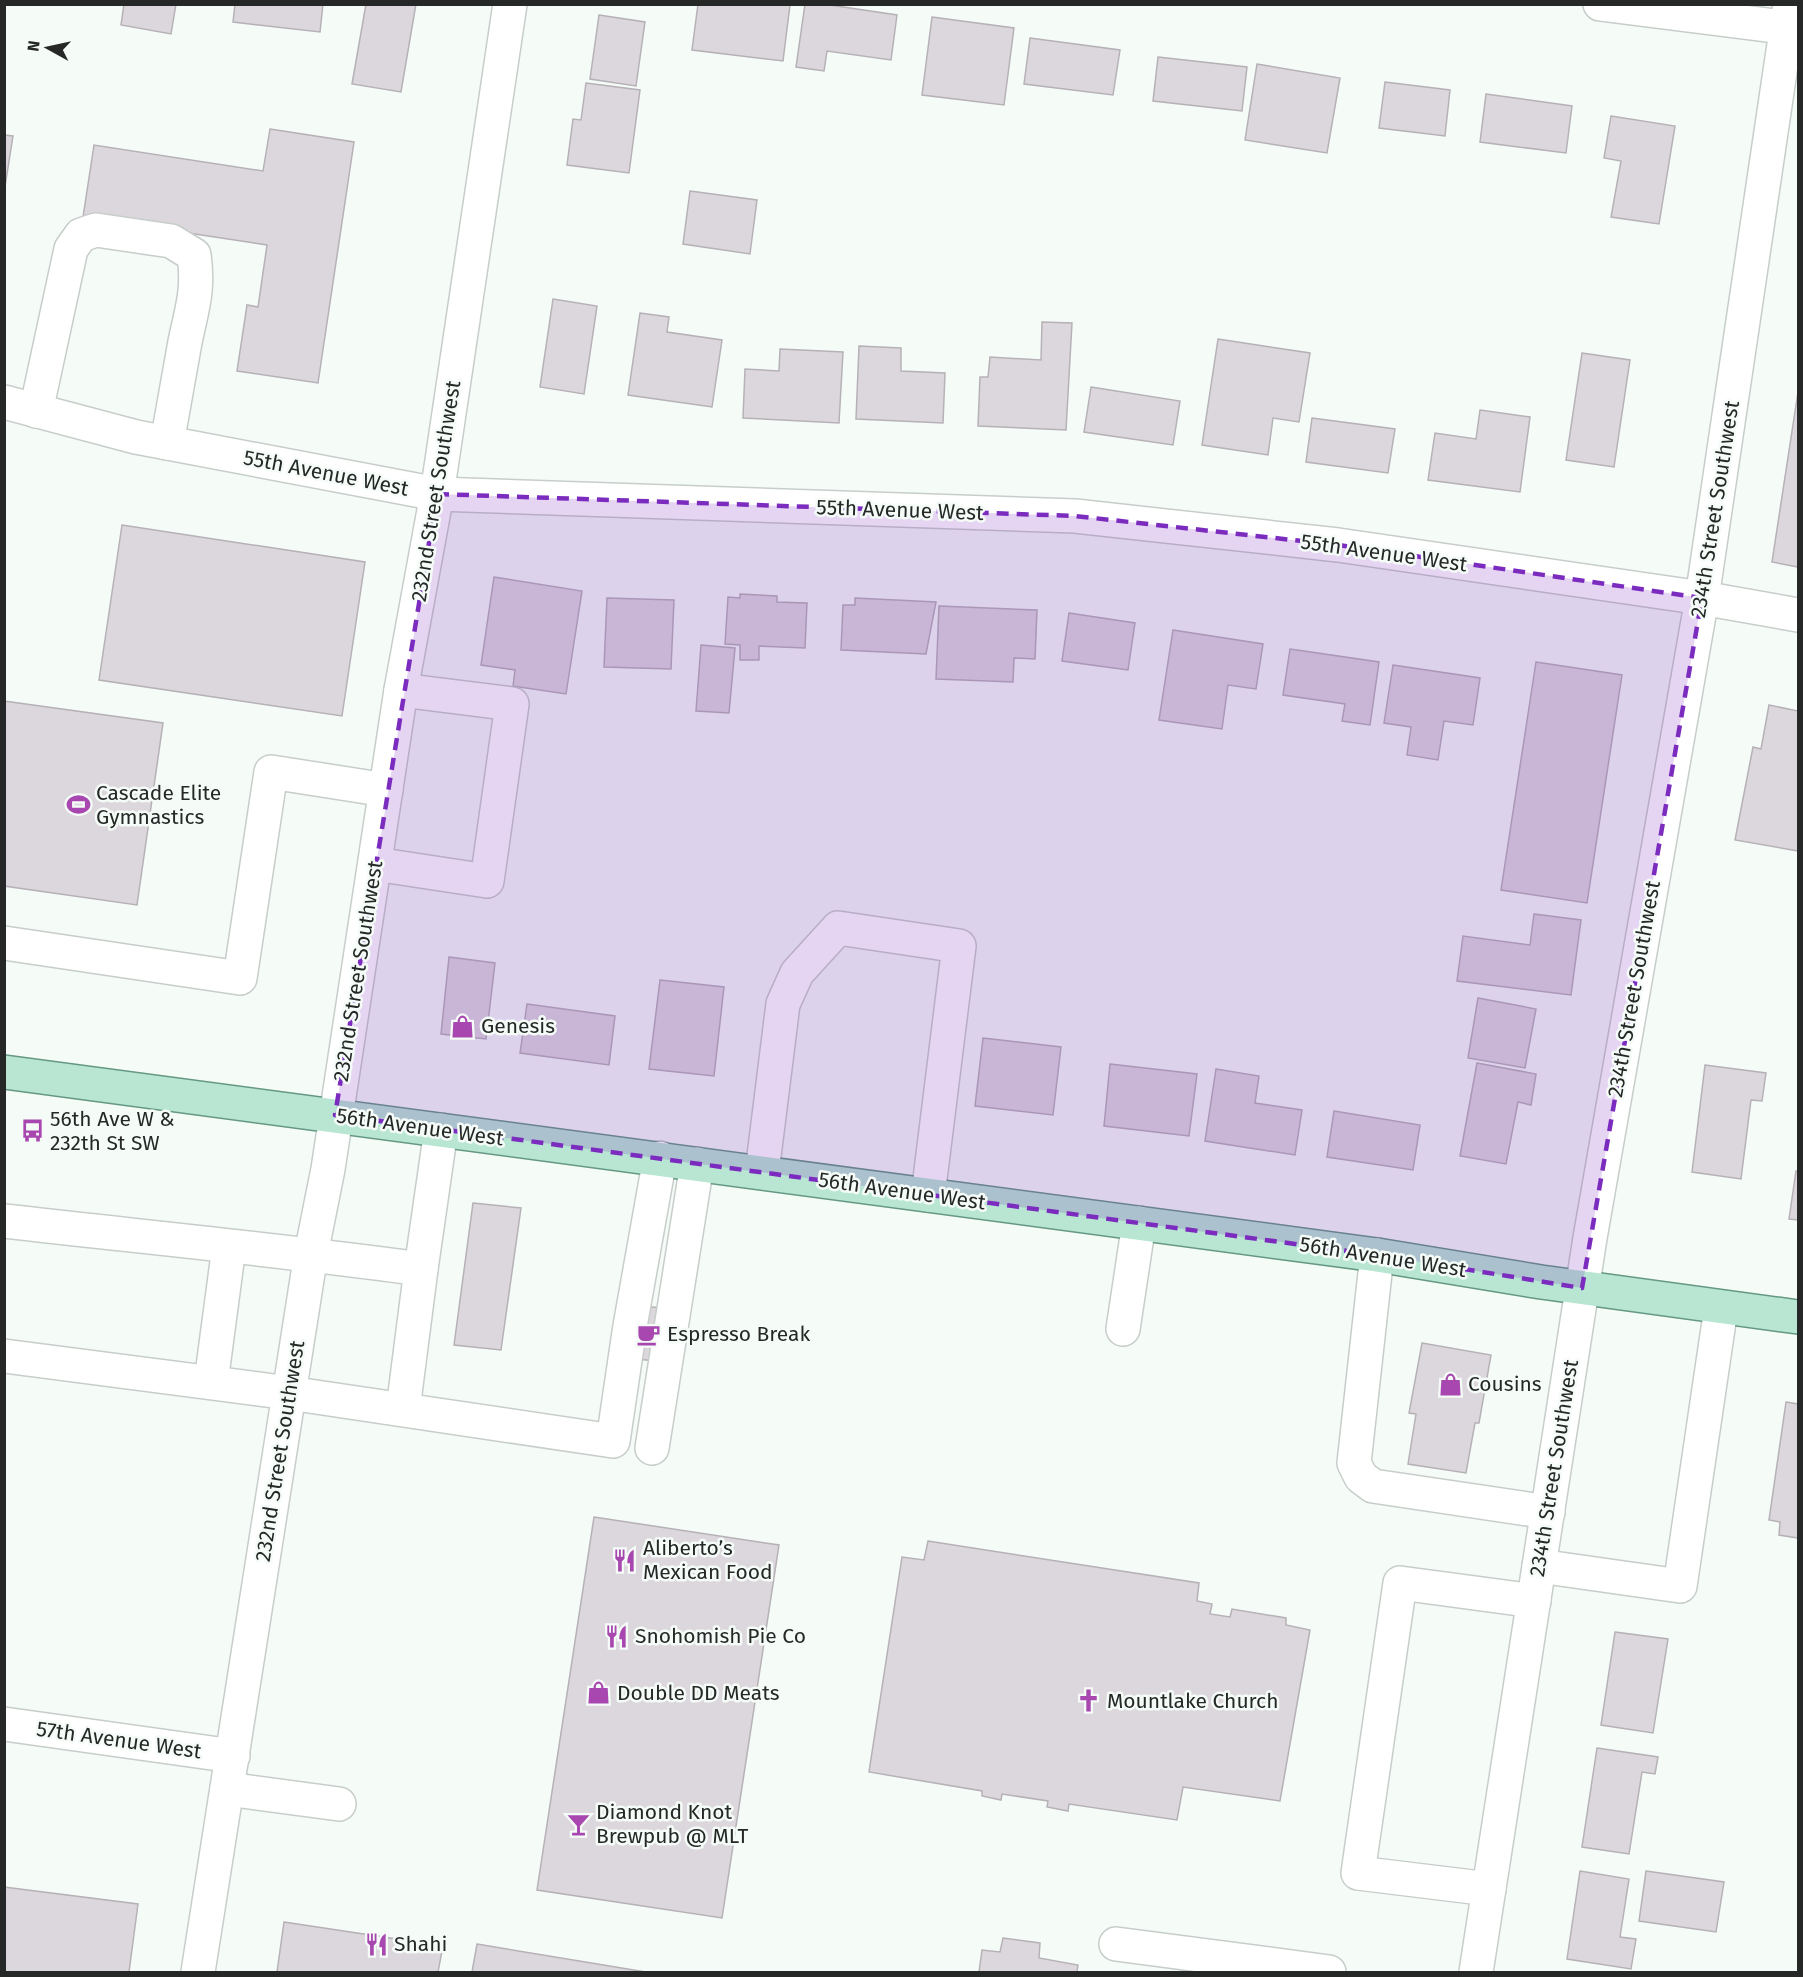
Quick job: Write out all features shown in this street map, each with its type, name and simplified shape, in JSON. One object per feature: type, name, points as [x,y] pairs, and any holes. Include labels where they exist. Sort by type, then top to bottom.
[{"type":"main road","name":"56th Avenue West","points":[[4,1072],[1377,1254],[1582,1288],[1798,1317]]},
{"type":"street","name":"232nd Street Southwest","points":[[198,1972],[311,1254],[328,1169],[401,690],[437,494],[510,4]]},
{"type":"street","points":[[1600,4],[1792,20]]},
{"type":"street","name":"234th Street Southwest","points":[[1476,1972],[1582,1288],[1702,598],[1792,20]]},
{"type":"street","points":[[36,411],[71,249],[81,235],[96,230],[171,241],[194,255],[197,275],[195,301],[167,443]]},
{"type":"street","name":"55th Avenue West","points":[[4,402],[167,443],[437,494],[1075,516],[1338,545],[1702,598],[1798,615]]},
{"type":"street","points":[[375,864],[487,881],[512,704],[401,690]]},
{"type":"street","points":[[4,943],[240,978],[271,772],[386,790]]},
{"type":"street","points":[[762,1172],[783,1004],[797,973],[838,928],[959,946],[928,1195]]},
{"type":"street","points":[[402,1409],[441,1130]]},
{"type":"street","points":[[4,1356],[289,1392],[613,1441],[630,1326],[660,1158]]},
{"type":"street","points":[[652,1448],[697,1164]]},
{"type":"street","points":[[4,1221],[229,1247],[311,1254],[422,1269]]},
{"type":"street","points":[[1123,1329],[1139,1223]]},
{"type":"street","points":[[211,1382],[229,1247]]},
{"type":"street","points":[[1377,1254],[1354,1463],[1361,1478],[1373,1486],[1548,1512]]},
{"type":"street","points":[[1539,1566],[1680,1586],[1721,1308]]},
{"type":"street","points":[[1489,1889],[1358,1873],[1400,1583],[1534,1601]]},
{"type":"street","name":"57th Avenue West","points":[[4,1724],[232,1756]]},
{"type":"street","points":[[227,1789],[339,1804]]},
{"type":"street","points":[[1116,1944],[1329,1972]]},
{"type":"highlighted area","points":[[437,494],[1075,516],[1338,545],[1702,598],[1582,1288],[1377,1255],[335,1115]]},
{"type":"building","points":[[124,4],[176,4],[171,34],[121,25]]},
{"type":"building","points":[[235,4],[323,4],[320,32],[233,22]]},
{"type":"building","points":[[366,4],[416,4],[401,92],[352,84]]},
{"type":"building","points":[[698,4],[790,5],[783,61],[692,50]]},
{"type":"building","points":[[805,4],[823,4],[897,15],[891,60],[827,51],[824,71],[796,67]]},
{"type":"building","points":[[599,15],[645,22],[636,86],[590,79]]},
{"type":"building","points":[[932,17],[1014,28],[1004,105],[922,95]]},
{"type":"building","points":[[1030,38],[1120,50],[1113,95],[1024,84]]},
{"type":"building","points":[[1158,57],[1247,67],[1242,111],[1153,101]]},
{"type":"building","points":[[1257,64],[1340,78],[1327,153],[1245,140]]},
{"type":"building","points":[[1385,82],[1450,90],[1445,136],[1379,128]]},
{"type":"building","points":[[586,83],[640,90],[629,173],[567,165],[573,119],[581,120]]},
{"type":"building","points":[[1486,94],[1572,106],[1566,153],[1480,142]]},
{"type":"building","points":[[1611,116],[1675,126],[1659,224],[1611,217],[1621,161],[1604,158]]},
{"type":"building","points":[[270,129],[354,142],[318,383],[237,371],[247,305],[258,307],[267,245],[83,217],[94,145],[263,171]]},
{"type":"building","points":[[4,135],[13,136],[4,193]]},
{"type":"building","points":[[690,191],[757,200],[750,254],[683,244]]},
{"type":"building","points":[[553,299],[597,306],[584,394],[540,387]]},
{"type":"building","points":[[640,313],[669,317],[667,332],[722,340],[712,407],[628,395]]},
{"type":"building","points":[[1042,322],[1072,323],[1066,430],[978,426],[980,377],[988,377],[990,357],[1041,360]]},
{"type":"building","points":[[1218,339],[1310,353],[1299,422],[1273,418],[1268,455],[1202,445]]},
{"type":"building","points":[[859,346],[901,348],[901,371],[945,373],[943,423],[856,419]]},
{"type":"building","points":[[780,349],[843,352],[839,423],[743,418],[745,369],[779,371]]},
{"type":"building","points":[[1582,353],[1630,360],[1614,467],[1566,460]]},
{"type":"building","points":[[1091,387],[1180,401],[1173,445],[1084,432]]},
{"type":"building","points":[[1798,392],[1798,567],[1772,562]]},
{"type":"building","points":[[1480,410],[1530,417],[1520,492],[1428,480],[1435,433],[1476,439]]},
{"type":"building","points":[[1312,418],[1395,429],[1388,473],[1306,462]]},
{"type":"building","points":[[122,525],[365,562],[342,716],[99,680]]},
{"type":"building","points":[[494,577],[582,591],[566,694],[513,686],[515,670],[481,665]]},
{"type":"building","points":[[740,594],[777,596],[777,602],[807,603],[805,648],[759,646],[759,660],[740,660],[740,645],[725,644],[728,597],[740,598]]},
{"type":"building","points":[[607,598],[674,600],[671,669],[604,667]]},
{"type":"building","points":[[855,598],[936,602],[926,654],[841,650],[843,605],[855,605]]},
{"type":"building","points":[[939,606],[1037,610],[1035,659],[1014,658],[1013,682],[936,679]]},
{"type":"building","points":[[1069,613],[1135,623],[1128,670],[1062,661]]},
{"type":"building","points":[[1173,630],[1263,644],[1256,689],[1228,685],[1222,729],[1159,720]]},
{"type":"building","points":[[701,645],[735,648],[729,713],[696,711]]},
{"type":"building","points":[[1290,649],[1379,662],[1370,725],[1342,721],[1345,704],[1283,695]]},
{"type":"building","points":[[1536,662],[1622,675],[1587,903],[1501,890]]},
{"type":"building","points":[[1393,665],[1480,678],[1473,725],[1444,721],[1438,760],[1407,755],[1411,727],[1384,723]]},
{"type":"building","name":"Cascade Elite Gymnastics","points":[[4,701],[163,723],[137,905],[4,886]]},
{"type":"building","points":[[1769,705],[1798,711],[1798,851],[1735,840],[1753,747],[1761,749]]},
{"type":"building","points":[[1534,914],[1581,920],[1571,995],[1457,981],[1463,936],[1530,945]]},
{"type":"building","points":[[449,957],[495,963],[486,1039],[441,1034]]},
{"type":"building","points":[[660,980],[724,987],[714,1076],[649,1069]]},
{"type":"building","points":[[1478,998],[1536,1009],[1525,1068],[1468,1058]]},
{"type":"building","points":[[527,1004],[615,1016],[609,1065],[520,1053]]},
{"type":"building","points":[[983,1038],[1061,1047],[1053,1115],[975,1106]]},
{"type":"building","points":[[1477,1063],[1536,1074],[1531,1105],[1518,1102],[1506,1164],[1460,1156]]},
{"type":"building","points":[[1110,1064],[1197,1074],[1189,1136],[1104,1126]]},
{"type":"building","points":[[1705,1065],[1766,1073],[1762,1101],[1751,1100],[1741,1179],[1692,1172]]},
{"type":"building","points":[[1216,1069],[1259,1076],[1255,1103],[1302,1110],[1295,1155],[1205,1141]]},
{"type":"building","points":[[1334,1111],[1420,1125],[1413,1170],[1327,1157]]},
{"type":"building","points":[[1796,1171],[1798,1171],[1798,1220],[1789,1219]]},
{"type":"building","points":[[473,1203],[521,1208],[501,1350],[454,1345]]},
{"type":"building","name":"Espresso Break","points":[[641,1306],[663,1308],[657,1361],[635,1359]]},
{"type":"building","name":"Cousins","points":[[1422,1343],[1491,1355],[1479,1423],[1475,1423],[1466,1473],[1408,1464],[1416,1414],[1409,1413]]},
{"type":"building","points":[[1786,1402],[1798,1404],[1798,1538],[1779,1535],[1780,1522],[1769,1520]]},
{"type":"building","points":[[594,1517],[779,1545],[722,1918],[537,1890]]},
{"type":"building","name":"Mountlake Church","points":[[928,1541],[1199,1583],[1197,1601],[1212,1604],[1210,1614],[1230,1617],[1232,1609],[1286,1618],[1286,1625],[1310,1630],[1280,1801],[1183,1787],[1177,1820],[1069,1804],[1068,1811],[1047,1807],[1048,1801],[1002,1794],[1001,1800],[982,1796],[982,1791],[869,1772],[902,1557],[924,1560]]},
{"type":"building","points":[[1615,1632],[1668,1639],[1653,1733],[1601,1725]]},
{"type":"building","points":[[1597,1748],[1658,1757],[1655,1774],[1642,1772],[1629,1854],[1582,1847]]},
{"type":"building","points":[[1580,1871],[1629,1879],[1620,1937],[1636,1939],[1631,1969],[1567,1959]]},
{"type":"building","points":[[1646,1871],[1724,1882],[1716,1932],[1639,1921]]},
{"type":"building","points":[[4,1887],[138,1904],[129,1972],[4,1972]]},
{"type":"building","points":[[284,1922],[443,1946],[438,1972],[277,1972]]},
{"type":"building","points":[[1003,1938],[1040,1943],[1039,1958],[1078,1965],[1077,1972],[979,1972],[982,1950],[1000,1952]]},
{"type":"building","points":[[477,1944],[646,1972],[472,1972]]},
{"type":"place","name":"Cascade Elite Gymnastics","points":[[78,805]]},
{"type":"place","name":"Genesis","points":[[463,1026]]},
{"type":"place","name":"56th Ave W & 232th St SW","points":[[32,1131]]},
{"type":"place","name":"Espresso Break","points":[[649,1334]]},
{"type":"place","name":"Cousins","points":[[1450,1384]]},
{"type":"place","name":"Aliberto’s Mexican Food","points":[[625,1560]]},
{"type":"place","name":"Snohomish Pie Co","points":[[617,1636]]},
{"type":"place","name":"Double DD Meats","points":[[599,1693]]},
{"type":"place","name":"Mountlake Church","points":[[1089,1701]]},
{"type":"place","name":"Diamond Knot Brewpub @ MLT","points":[[578,1824]]},
{"type":"place","name":"Shahi","points":[[376,1944]]}]
